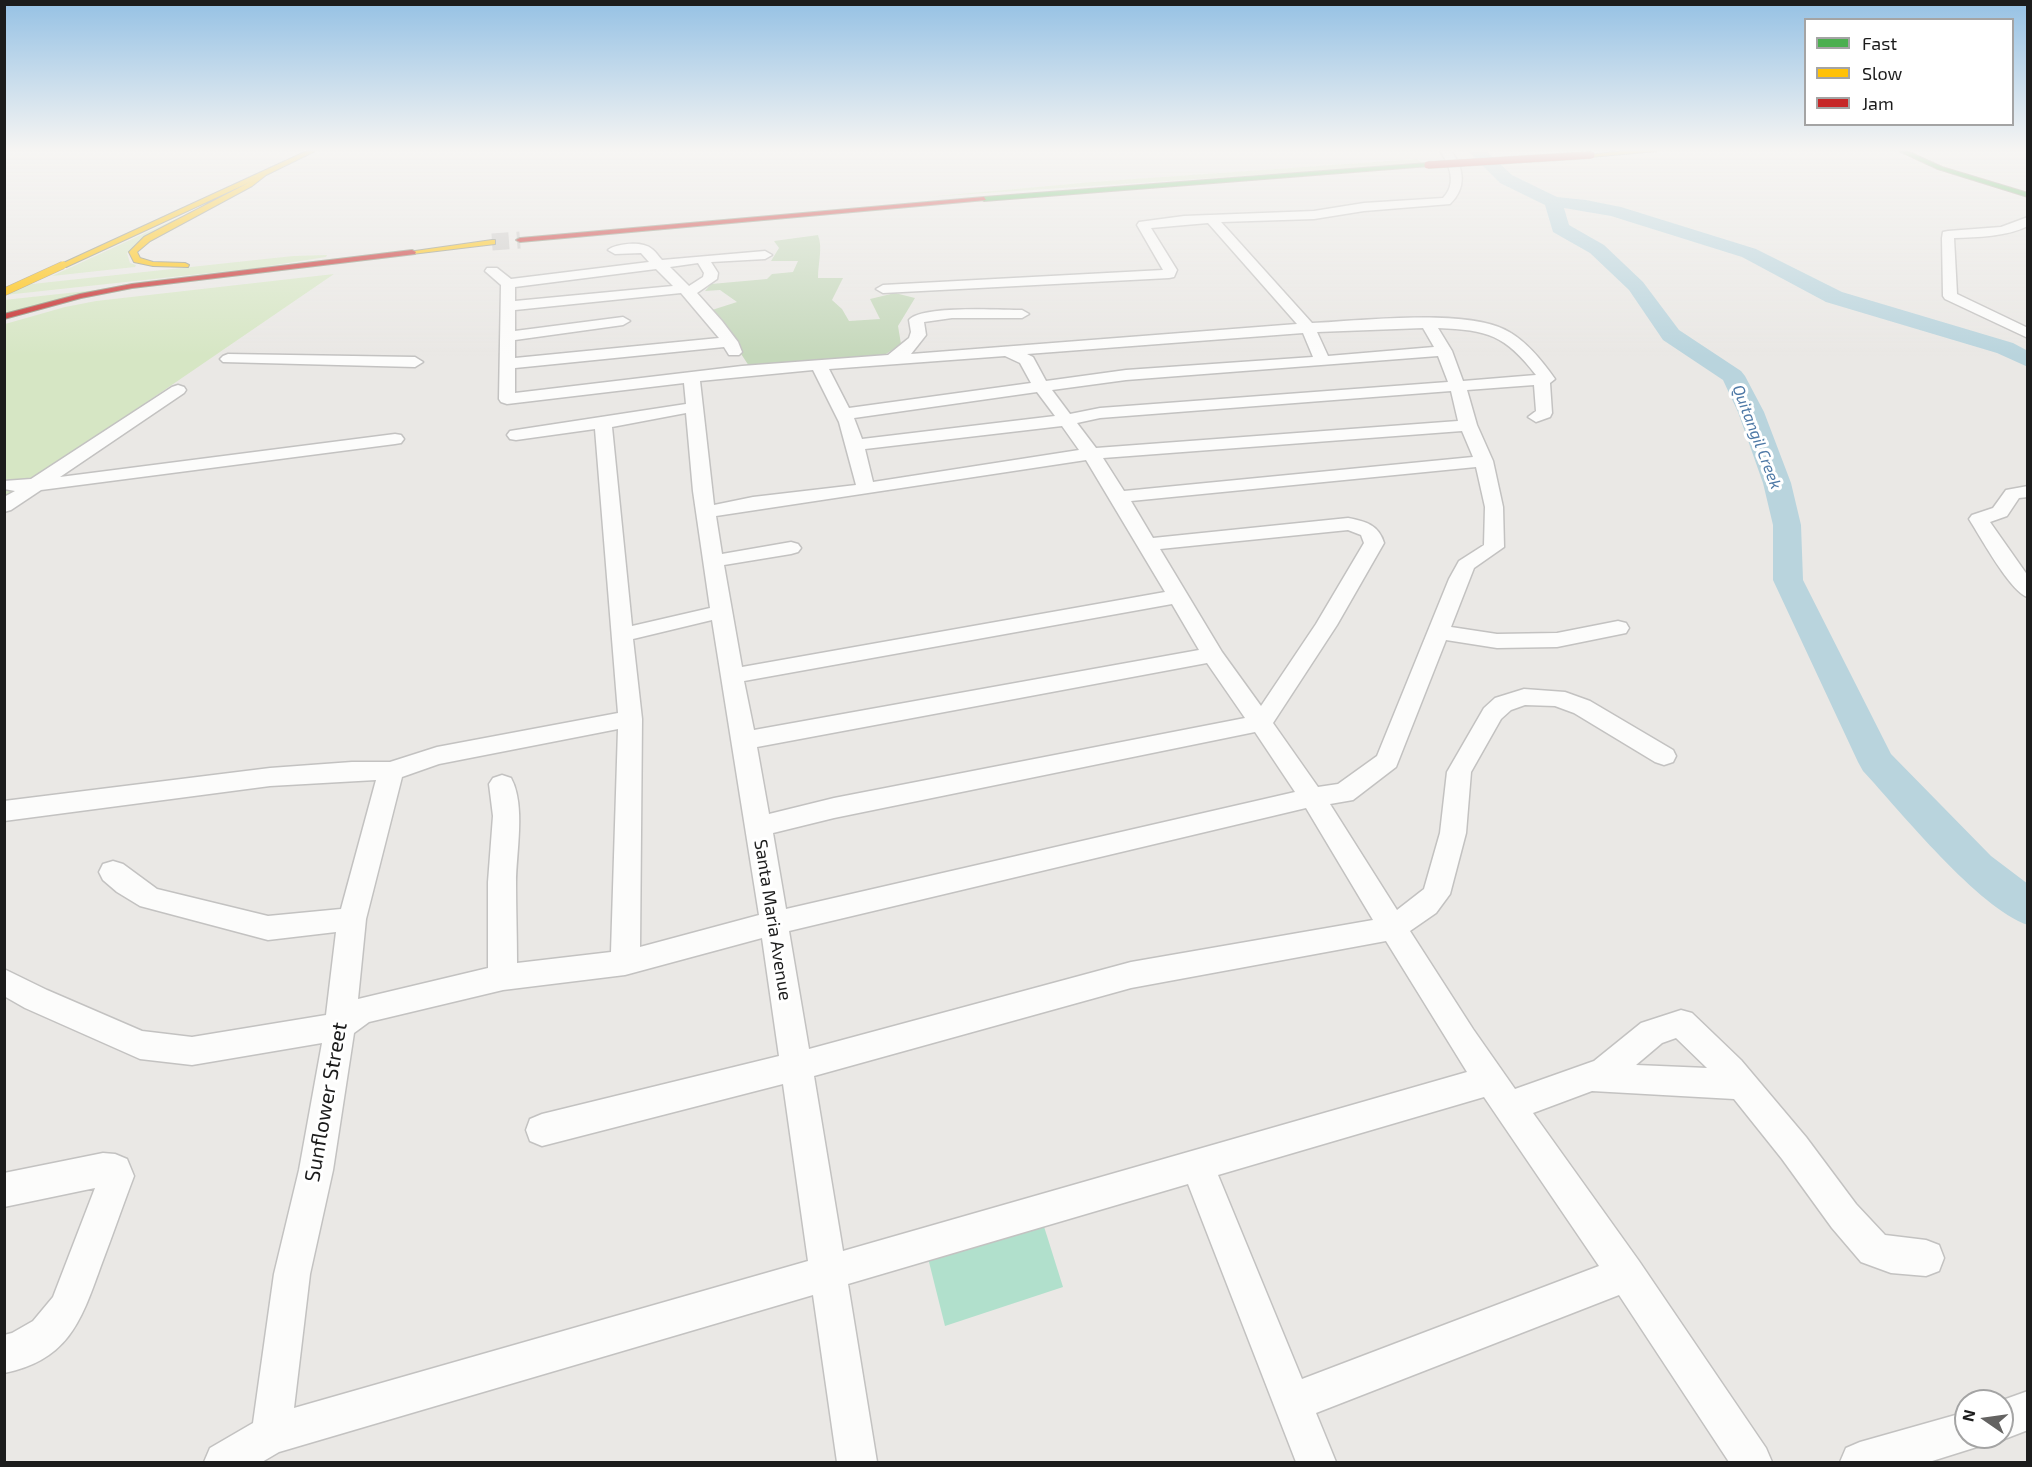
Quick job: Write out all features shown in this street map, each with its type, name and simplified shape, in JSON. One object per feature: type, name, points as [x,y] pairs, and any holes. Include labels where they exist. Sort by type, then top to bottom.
[{"type":"main road","points":[[4,292],[163,219]]},
{"type":"main road","points":[[185,219],[147,240],[133,252],[137,260],[147,263],[204,266]]},
{"type":"main road","points":[[677,219],[520,235],[719,219]]},
{"type":"main road","points":[[132,271],[493,237]]},
{"type":"main road","points":[[4,297],[204,266]]},
{"type":"main road","points":[[4,317],[204,266]]},
{"type":"main road","points":[[4,285],[74,277]]},
{"type":"street","points":[[883,289],[1169,274],[1170,270],[1143,225],[1199,219]]},
{"type":"street","points":[[1211,219],[1308,328],[1322,361]]},
{"type":"street","points":[[2028,221],[2013,229],[1990,233],[1948,235],[1950,296],[2028,334]]},
{"type":"street","points":[[615,250],[643,249],[686,291],[730,342],[741,371]]},
{"type":"street","points":[[508,284],[702,259],[765,255]]},
{"type":"street","points":[[508,306],[686,291],[710,279],[711,273],[702,259]]},
{"type":"street","points":[[492,271],[508,284],[507,399],[741,371],[1025,353],[1308,328],[1428,322],[1475,325],[1505,335],[1529,356],[1547,379],[1100,413],[1067,420],[853,445]]},
{"type":"street","points":[[891,360],[903,353],[917,339],[920,333],[916,320],[920,318],[952,314],[1022,314]]},
{"type":"street","points":[[508,336],[623,321]]},
{"type":"street","points":[[4,981],[36,999],[140,1045],[192,1051],[340,1026],[361,1011],[503,978],[625,963],[773,923],[1312,797],[1344,793],[1387,761],[1466,565],[1494,547],[1494,507],[1484,461],[1468,425],[1458,387],[1444,351],[1428,322]]},
{"type":"street","points":[[506,364],[730,342]]},
{"type":"street","points":[[844,414],[1126,375],[1444,351]]},
{"type":"street","points":[[1025,353],[1035,378],[1067,420],[1119,497],[1213,655],[1312,797],[1462,1039],[1626,1274],[1752,1462]]},
{"type":"street","points":[[228,359],[415,362]]},
{"type":"street","points":[[819,366],[850,426],[866,489]]},
{"type":"street","name":"Santa Maria Avenue","points":[[692,376],[719,612],[798,1066],[857,1462]]},
{"type":"street","points":[[1536,417],[1544,413],[1545,407],[1542,380]]},
{"type":"street","points":[[4,506],[178,390]]},
{"type":"street","points":[[516,435],[695,407]]},
{"type":"street","points":[[603,423],[630,719],[625,963]]},
{"type":"street","points":[[707,512],[1091,454],[1468,425]]},
{"type":"street","points":[[11,485],[34,485],[395,439]]},
{"type":"street","points":[[1119,497],[1484,461]]},
{"type":"street","points":[[2028,491],[2013,494],[2000,512],[1979,519],[2003,558],[2028,591]]},
{"type":"street","points":[[758,827],[834,808],[1261,723],[1362,567],[1374,543],[1373,536],[1367,530],[1348,524],[1148,544]]},
{"type":"street","points":[[713,561],[791,548]]},
{"type":"street","points":[[731,676],[1180,597]]},
{"type":"street","points":[[622,635],[719,612]]},
{"type":"street","points":[[1438,632],[1497,641],[1557,640],[1618,628]]},
{"type":"street","points":[[742,741],[1213,655]]},
{"type":"street","points":[[542,1130],[798,1066],[1131,975],[1394,928],[1426,905],[1436,894],[1453,833],[1459,772],[1492,714],[1503,704],[1524,697],[1557,698],[1591,712],[1664,756]]},
{"type":"street","points":[[4,811],[270,777],[352,771],[391,771],[437,756],[630,719]]},
{"type":"street","name":"Sunflower Street","points":[[271,1435],[292,1274],[316,1170],[340,1026],[352,919],[391,771]]},
{"type":"street","points":[[502,784],[506,816],[502,882],[503,978]]},
{"type":"street","points":[[113,872],[150,898],[268,928],[352,919]]},
{"type":"street","points":[[1593,1077],[1604,1072],[1652,1033],[1682,1023],[1742,1084],[1794,1148],[1844,1216],[1874,1249],[1891,1256],[1926,1258]]},
{"type":"street","points":[[224,1462],[271,1435],[1197,1165],[1500,1093],[1593,1077],[1742,1084]]},
{"type":"street","points":[[1197,1165],[1316,1462]]},
{"type":"street","points":[[4,1190],[104,1170],[115,1171],[117,1176],[67,1309],[46,1334],[19,1351],[4,1354]]},
{"type":"street","points":[[1293,1402],[1626,1274]]},
{"type":"street","points":[[1860,1462],[1954,1435]]},
{"type":"green space","points":[[177,219],[127,253],[130,263],[136,265],[135,267],[52,276]]},
{"type":"green space","points":[[818,235],[820,250],[818,278],[843,278],[832,300],[842,309],[849,321],[880,319],[870,299],[895,293],[915,298],[898,326],[901,344],[880,358],[751,369],[712,310],[737,302],[720,290],[705,291],[711,284],[767,279],[772,274],[793,272],[798,261],[771,261],[779,248],[774,241]]},
{"type":"green space","points":[[327,255],[256,268],[5,295],[4,287],[293,256]]},
{"type":"green space","points":[[334,274],[5,499],[5,324],[96,301]]},
{"type":"green space","points":[[114,288],[5,316],[4,300]]},
{"type":"green space","points":[[1041,1217],[1063,1287],[945,1326],[927,1254]]},
{"type":"waterway","name":"Quitangil Creek","points":[[1558,219],[1560,228],[1597,249],[1636,286],[1671,335],[1733,376],[1751,412],[1777,483],[1787,525],[1788,580],[1876,762],[1977,867],[2028,908]]},
{"type":"waterway","points":[[1642,219],[1749,253],[1834,297],[2005,348],[2028,360]]},
{"type":"tunnel","points":[[492,242],[520,240]]},
{"type":"traffic: slow","points":[[63,265],[162,219]]},
{"type":"traffic: slow","points":[[184,219],[147,239],[133,252],[137,260],[153,264],[185,265]]},
{"type":"traffic: slow","points":[[412,252],[492,242]]},
{"type":"traffic: slow","points":[[4,292],[63,265]]},
{"type":"traffic: jam","points":[[520,240],[752,219]]},
{"type":"traffic: jam","points":[[4,317],[80,296],[132,286],[412,252]]}]
